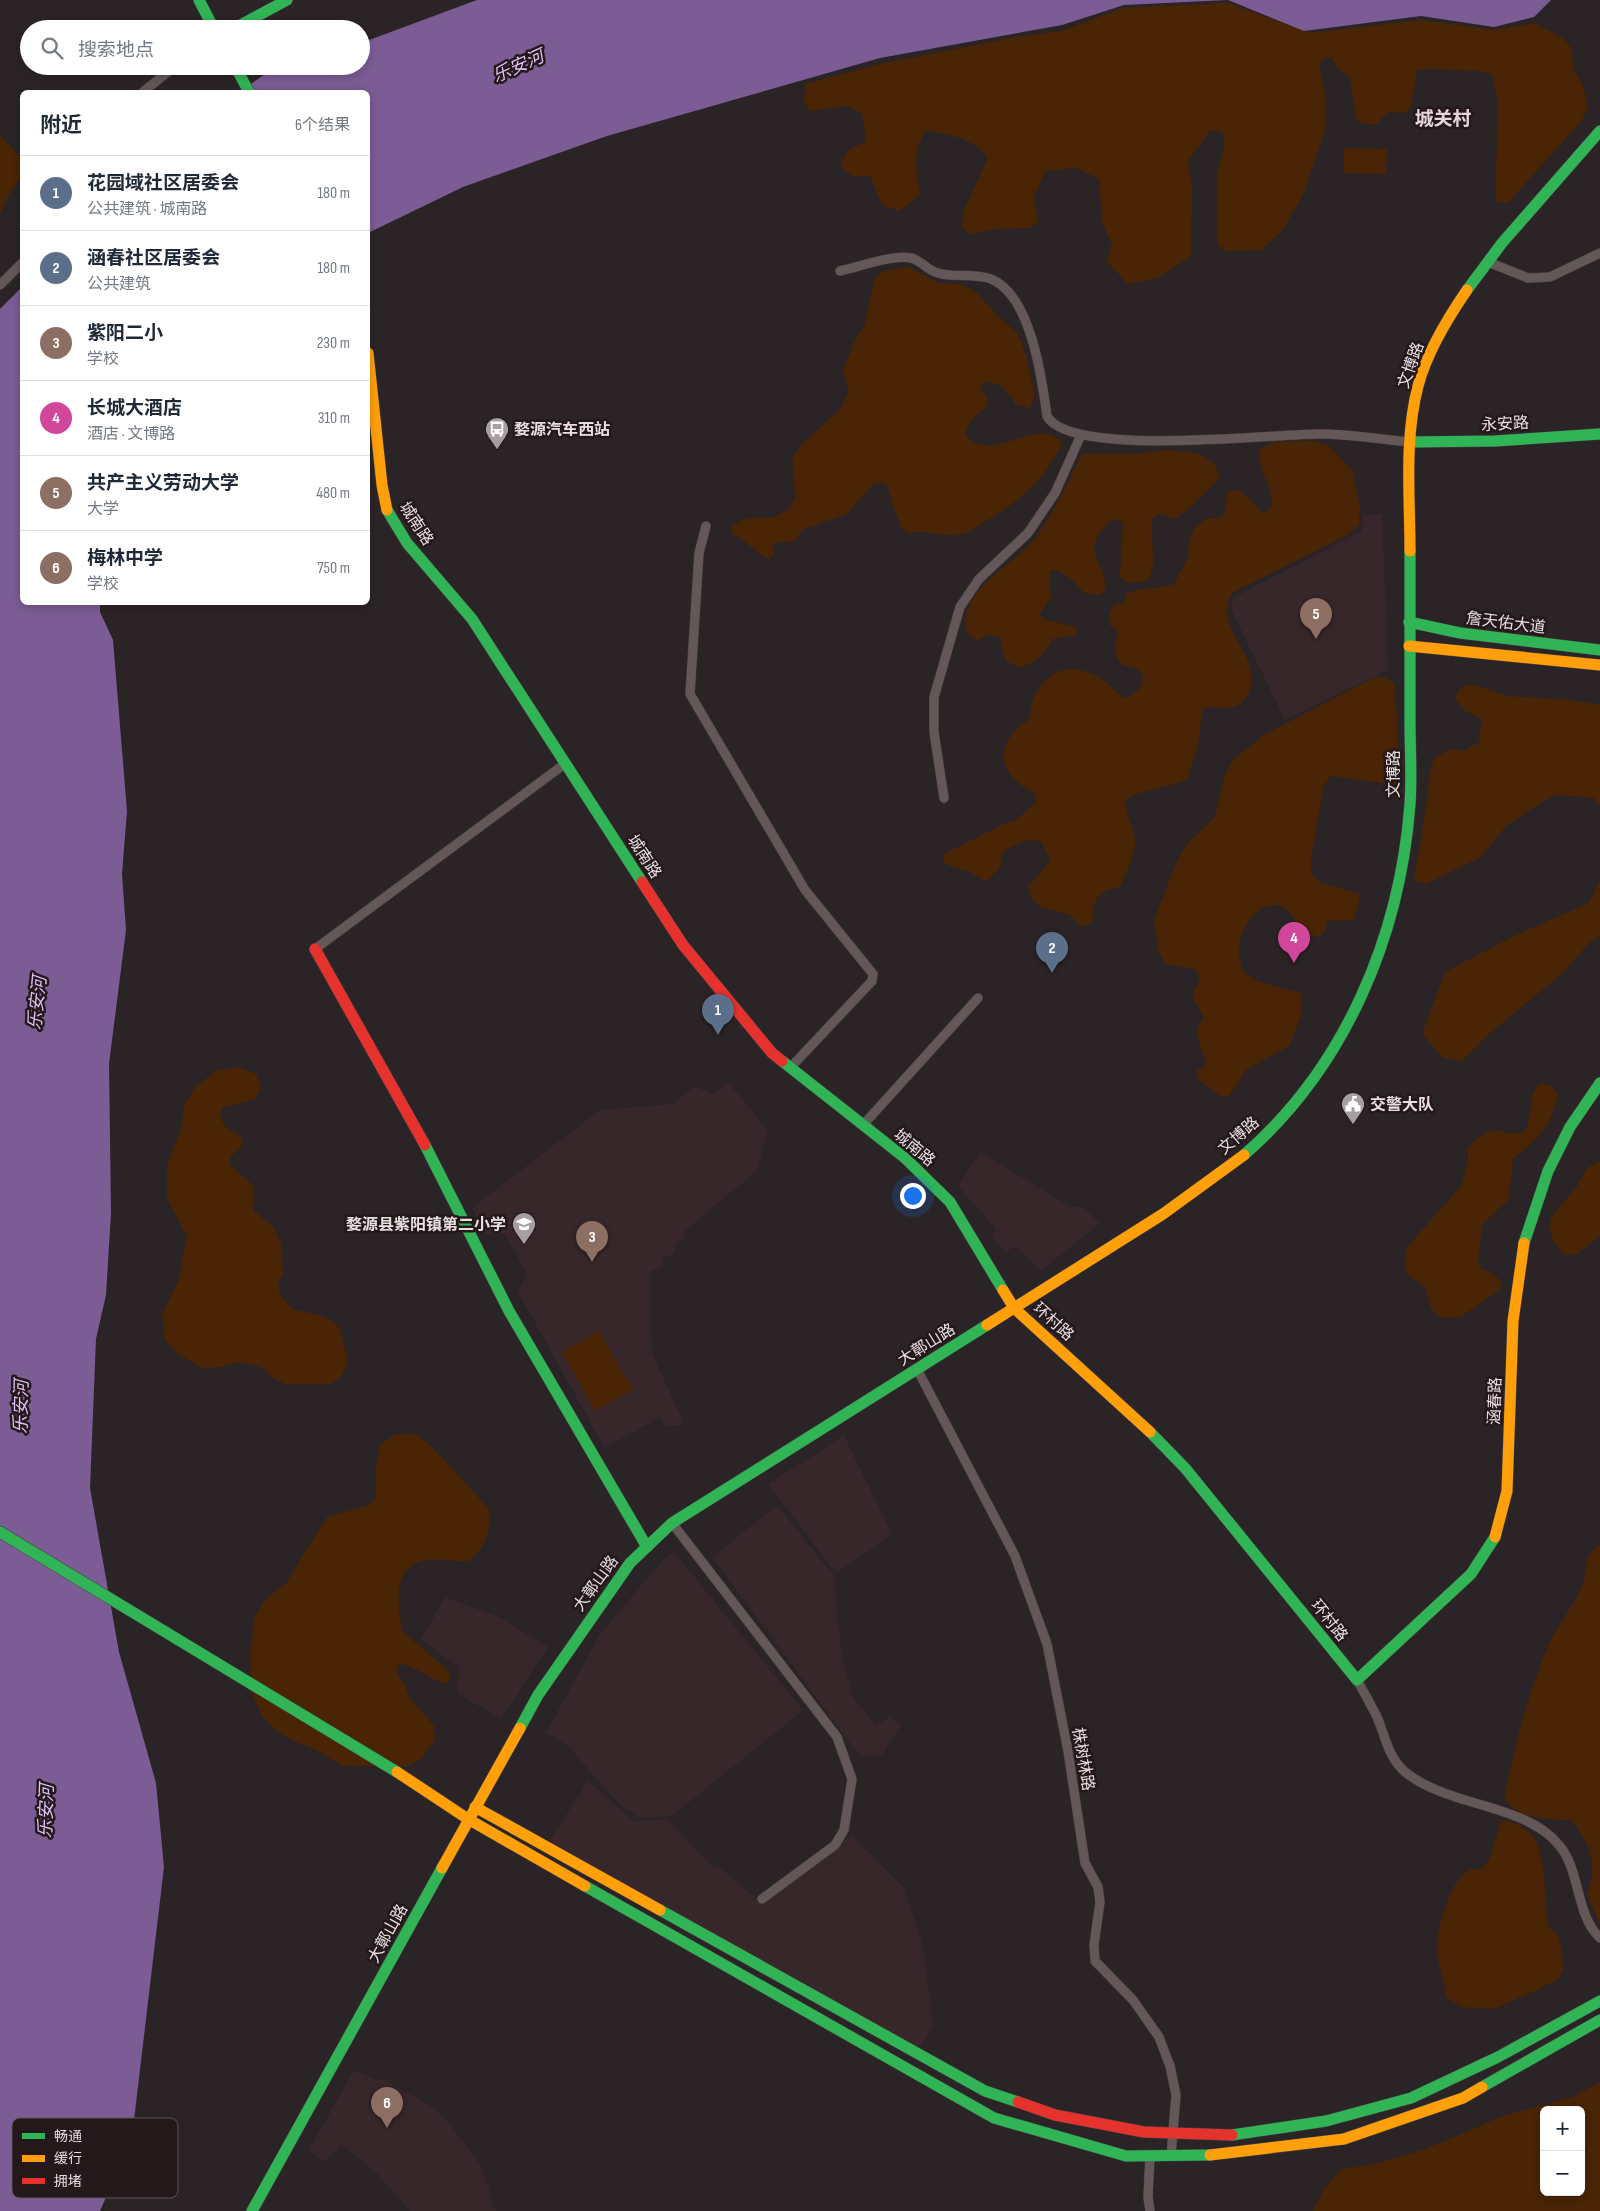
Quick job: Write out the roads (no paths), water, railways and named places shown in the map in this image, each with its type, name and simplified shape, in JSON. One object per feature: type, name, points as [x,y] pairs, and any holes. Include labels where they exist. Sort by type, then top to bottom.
[{"type":"main road","points":[[199,0],[209,20]]},
{"type":"main road","points":[[250,20],[287,0]]},
{"type":"main road","points":[[240,75],[248,90]]},
{"type":"main road","name":"文博路","points":[[1014,1308],[1166,1210],[1211,1179],[1262,1138],[1307,1088],[1332,1052],[1355,1011],[1373,968],[1398,878],[1410,804],[1410,442],[1416,390],[1423,368],[1454,311],[1488,262],[1600,131]]},
{"type":"main road","name":"城南路","points":[[370,372],[386,507],[407,544],[472,618],[683,945],[772,1053],[924,1175],[950,1202],[1014,1308]]},
{"type":"main road","name":"永安路","points":[[1410,442],[1494,441],[1600,434]]},
{"type":"main road","name":"詹天佑大道","points":[[1409,622],[1460,633],[1600,650]]},
{"type":"main road","name":"詹天佑大道","points":[[1409,646],[1600,666]]},
{"type":"main road","points":[[315,949],[413,1120],[509,1311],[647,1547]]},
{"type":"main road","name":"涵春路","points":[[1357,1680],[1471,1574],[1496,1535],[1507,1490],[1513,1321],[1524,1244],[1548,1171],[1570,1127],[1600,1083]]},
{"type":"main road","name":"大鄣山路","points":[[252,2211],[538,1695],[630,1563],[672,1523],[1014,1308]]},
{"type":"main road","name":"环村路","points":[[1014,1308],[1137,1418],[1185,1468],[1357,1680]]},
{"type":"main road","points":[[0,1532],[423,1788],[468,1820],[994,2118],[1126,2156],[1223,2155],[1344,2139],[1463,2098],[1600,2020]]},
{"type":"main road","points":[[475,1807],[985,2091],[1055,2115],[1144,2132],[1239,2135],[1326,2121],[1411,2098],[1498,2057],[1600,2001]]},
{"type":"street","points":[[146,90],[165,75]]},
{"type":"street","points":[[1488,262],[1528,278],[1550,277],[1600,253]]},
{"type":"street","points":[[840,271],[898,258],[912,258],[937,273],[991,279],[1006,290],[1024,317],[1040,364],[1048,416],[1051,422],[1081,435],[1188,441],[1320,434],[1410,442]]},
{"type":"street","points":[[0,285],[20,265]]},
{"type":"street","points":[[944,798],[934,732],[934,697],[960,607],[979,579],[1028,533],[1055,492],[1081,435]]},
{"type":"street","points":[[706,526],[699,553],[690,694],[805,890],[873,974],[872,981],[790,1068]]},
{"type":"street","points":[[315,949],[566,763]]},
{"type":"street","points":[[863,1125],[978,998]]},
{"type":"street","name":"株树林路","points":[[917,1369],[1015,1556],[1047,1644],[1068,1751],[1085,1863],[1098,1887],[1100,1902],[1094,1946],[1095,1961],[1133,2000],[1159,2037],[1170,2066],[1176,2095],[1171,2156]]},
{"type":"street","points":[[672,1523],[837,1737],[852,1779],[844,1830],[835,1845],[762,1899]]},
{"type":"street","name":"环村路","points":[[1357,1680],[1377,1717],[1392,1756],[1404,1770],[1433,1790],[1528,1821],[1559,1844],[1573,1869],[1586,1914],[1600,1938]]},
{"type":"street","points":[[1150,2156],[1148,2197],[1150,2211]]},
{"type":"water","name":"乐安河","points":[[477,0],[1228,0],[1124,5],[1062,25],[880,58],[607,136],[463,187],[370,232],[370,90],[243,90],[264,75],[370,75],[370,40]]},
{"type":"water","points":[[1228,0],[1551,0],[1534,17],[1494,27],[1421,16],[1304,31]]},
{"type":"water","name":"乐安河","points":[[20,289],[20,605],[100,605],[100,612],[113,640],[127,811],[122,874],[126,930],[109,1064],[111,1213],[106,1295],[96,1339],[90,1488],[119,1652],[156,1783],[164,1867],[134,2118],[12,2118],[12,2198],[106,2198],[100,2211],[0,2211],[0,309]]},
{"type":"place","name":"婺源汽车西站","points":[[497,450]]},
{"type":"place","name":"共产主义劳动大学","points":[[1316,639]]},
{"type":"place","name":"长城大酒店","points":[[1294,963]]},
{"type":"place","name":"涵春社区居委会","points":[[1052,973]]},
{"type":"place","name":"花园域社区居委会","points":[[718,1035]]},
{"type":"place","name":"交警大队","points":[[1353,1125]]},
{"type":"place","name":"婺源县紫阳镇第二小学","points":[[524,1245]]},
{"type":"place","name":"紫阳二小","points":[[592,1262]]},
{"type":"place","name":"梅林中学","points":[[387,2128]]},
{"type":"district","name":"城关村","points":[[1443,118]]}]
